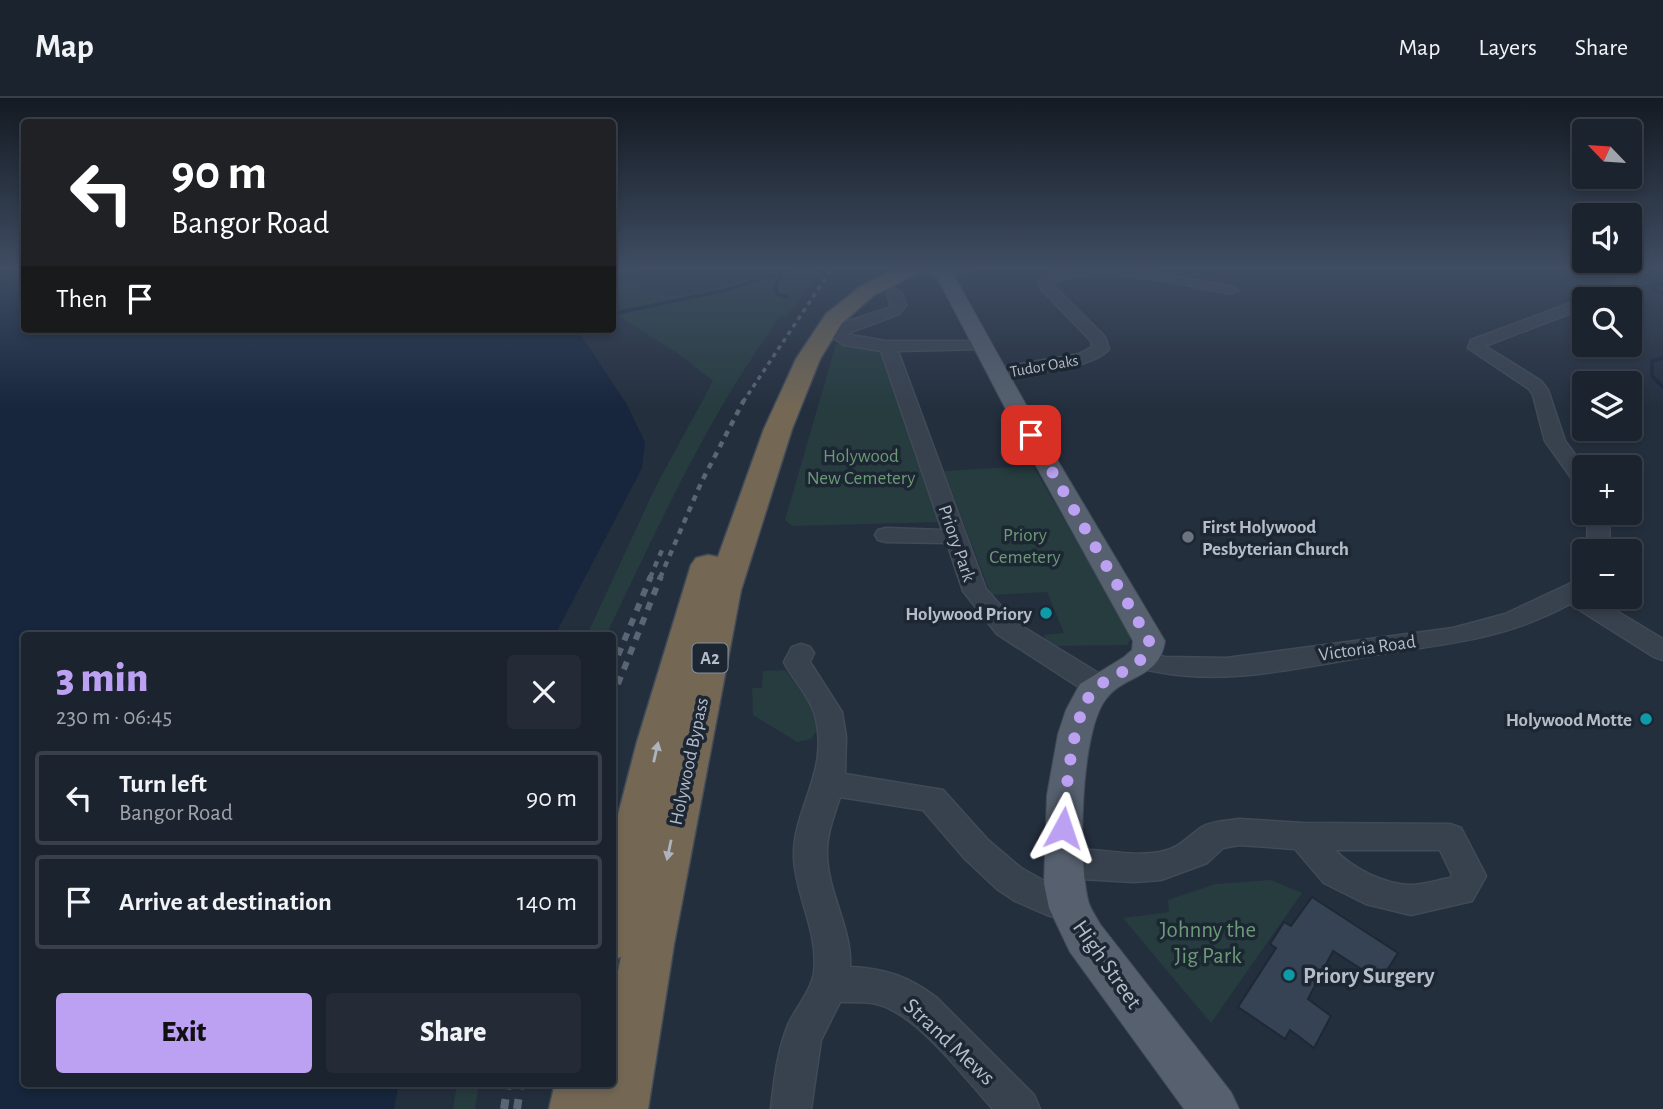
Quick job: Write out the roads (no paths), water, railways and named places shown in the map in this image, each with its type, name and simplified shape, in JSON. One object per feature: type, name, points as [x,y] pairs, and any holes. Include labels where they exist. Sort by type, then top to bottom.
[{"type":"highway","name":"Holywood Bypass","points":[[616,920],[658,742],[706,572],[751,451],[800,345],[823,314]]},
{"type":"highway","name":"Holywood Bypass","points":[[619,1109],[649,944],[724,590],[778,429],[808,359],[840,314]]},
{"type":"highway","points":[[578,1109],[582,1087]]},
{"type":"main road","points":[[946,314],[981,344],[1149,640],[1147,651],[1141,660],[1098,686]]},
{"type":"main road","name":"High Street","points":[[1098,686],[1083,709],[1070,767],[1062,864],[1069,906],[1085,938],[1214,1109]]},
{"type":"street","points":[[889,314],[845,327],[838,332],[838,337],[846,341],[888,346],[981,344]]},
{"type":"street","name":"Tudor Oaks","points":[[998,373],[1084,358],[1101,349],[1099,340],[1073,314]]},
{"type":"street","points":[[1554,314],[1477,343],[1476,348],[1535,385],[1542,394],[1555,441],[1572,465]]},
{"type":"street","name":"Priory Park","points":[[888,346],[975,591],[1006,628],[1098,686]]},
{"type":"street","points":[[886,535],[957,537]]},
{"type":"street","name":"Victoria Road","points":[[1141,660],[1166,668],[1203,668],[1265,662],[1451,635],[1494,627],[1572,592]]},
{"type":"street","points":[[1605,609],[1663,651]]},
{"type":"street","points":[[791,1109],[795,1074],[806,1028],[830,984],[832,961],[828,918],[810,861],[828,783],[831,724],[825,700],[809,684],[797,662],[802,653]]},
{"type":"street","points":[[828,783],[932,799],[989,865],[1014,885],[1049,902],[1069,906]]},
{"type":"street","points":[[1062,864],[1161,866],[1196,853],[1214,836],[1239,832],[1303,836]]},
{"type":"street","name":"Strand Mews","points":[[830,984],[894,991],[911,1000],[945,1031],[1020,1109]]},
{"type":"water","points":[[0,314],[21,314],[21,333],[580,333],[626,403],[645,442],[642,468],[557,632],[21,632],[21,1087],[398,1087],[394,1109],[0,1109]]},
{"type":"waterway","points":[[1663,358],[1652,361],[1652,376],[1663,387]]},
{"type":"railway","points":[[743,402],[802,314]]},
{"type":"railway","points":[[660,578],[701,483],[744,400]]},
{"type":"railway","points":[[650,578],[662,550]]},
{"type":"railway","points":[[616,660],[651,576]]},
{"type":"railway","points":[[616,689],[661,576]]},
{"type":"railway","points":[[504,1109],[507,1087]]},
{"type":"railway","points":[[517,1109],[520,1087]]},
{"type":"place","name":"First Holywood Pesbyterian Church","points":[[1188,537]]},
{"type":"place","name":"Holywood Priory","points":[[1046,613]]},
{"type":"place","name":"Holywood Motte","points":[[1646,719]]},
{"type":"place","name":"Priory Surgery","points":[[1289,975]]},
{"type":"park label","name":"Holywood New Cemetery","points":[[861,466]]},
{"type":"park label","name":"Priory Cemetery","points":[[1025,545]]},
{"type":"park label","name":"Johnny the Jig Park","points":[[1208,942]]}]
